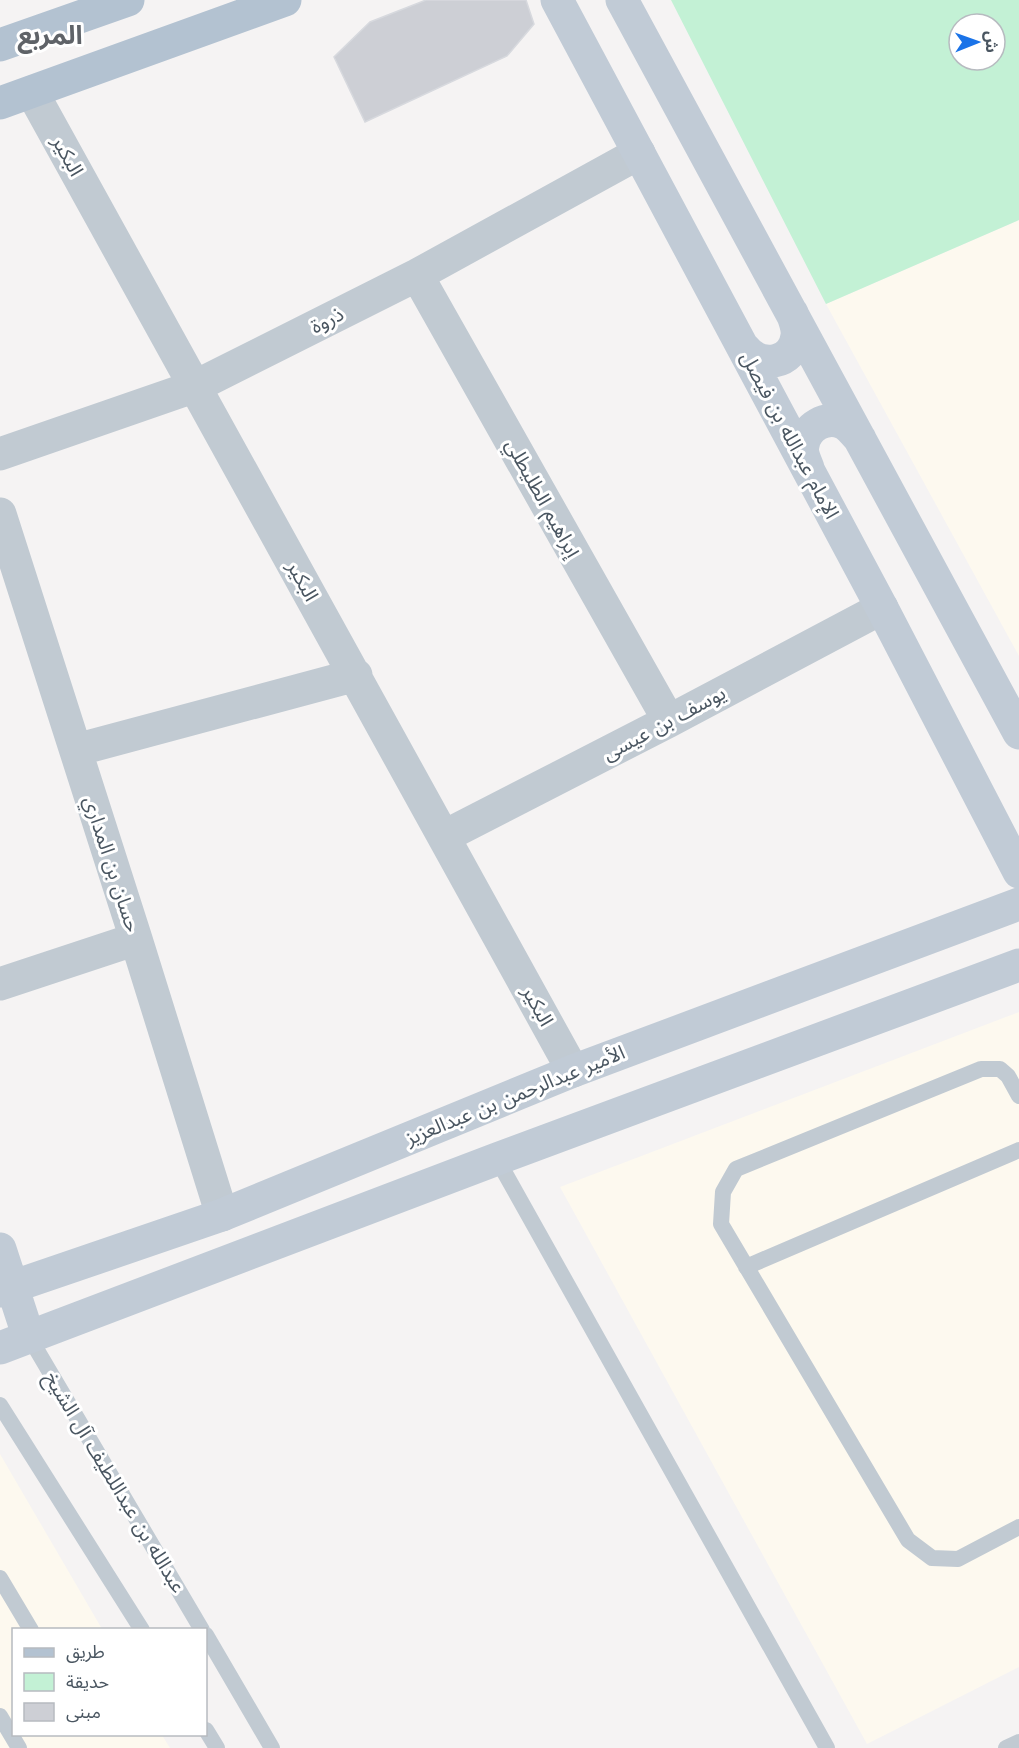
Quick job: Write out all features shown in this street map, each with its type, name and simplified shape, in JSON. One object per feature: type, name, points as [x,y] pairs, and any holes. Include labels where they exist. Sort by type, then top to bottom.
[{"type":"main road","points":[[0,45],[128,0]]},
{"type":"main road","points":[[0,103],[285,0]]},
{"type":"street","name":"الإمام عبدالله بن فيصل","points":[[557,0],[882,608],[1019,872]]},
{"type":"street","points":[[622,0],[1019,733]]},
{"type":"street","name":"البكير","points":[[32,92],[573,1071]]},
{"type":"street","name":"ذروة","points":[[0,454],[196,386],[417,275],[639,153]]},
{"type":"street","name":"إبراهيم الطليطلي","points":[[417,275],[669,722]]},
{"type":"street","points":[[744,348],[752,358],[764,362],[783,359],[792,350],[797,338],[792,313]]},
{"type":"street","points":[[810,473],[803,456],[803,444],[807,434],[815,425],[826,421],[843,423],[860,439]]},
{"type":"street","name":"حسان بن المداري","points":[[0,514],[222,1215]]},
{"type":"street","name":"يوسف بن عيسى","points":[[445,836],[669,722],[882,608]]},
{"type":"street","points":[[76,750],[356,675]]},
{"type":"street","name":"الأمير عبدالرحمن بن عبدالعزيز","points":[[6,1289],[222,1215],[573,1071],[1019,904]]},
{"type":"street","points":[[0,984],[136,939]]},
{"type":"street","points":[[0,1249],[14,1341],[1019,964]]},
{"type":"lane","points":[[1019,1096],[1008,1076],[1000,1069],[981,1069],[736,1169],[723,1192],[721,1224],[908,1540],[932,1558],[958,1559],[1019,1527]]},
{"type":"lane","points":[[746,1267],[1019,1150]]},
{"type":"lane","points":[[497,1159],[827,1748]]},
{"type":"lane","name":"عبدالله بن عبداللطيف آل الشيخ","points":[[14,1341],[201,1628]]},
{"type":"lane","points":[[0,1405],[141,1628]]},
{"type":"lane","points":[[0,1578],[30,1628]]},
{"type":"lane","points":[[207,1637],[272,1748]]},
{"type":"lane","points":[[0,1716],[19,1748]]},
{"type":"lane","points":[[207,1732],[217,1748]]},
{"type":"lane","points":[[1006,1748],[1019,1742]]},
{"type":"shaded area","points":[[1019,220],[1019,656],[826,304]]},
{"type":"shaded area","points":[[1019,1012],[1019,1667],[867,1744],[560,1187]]},
{"type":"shaded area","points":[[0,1454],[101,1628],[12,1628],[12,1736],[163,1736],[170,1748],[0,1748]]},
{"type":"green space","points":[[671,0],[1019,0],[1019,220],[826,304]]},
{"type":"building","points":[[426,0],[526,0],[534,24],[507,56],[365,122],[334,57],[370,22]]},
{"type":"district","name":"المربع","points":[[50,35]]}]
